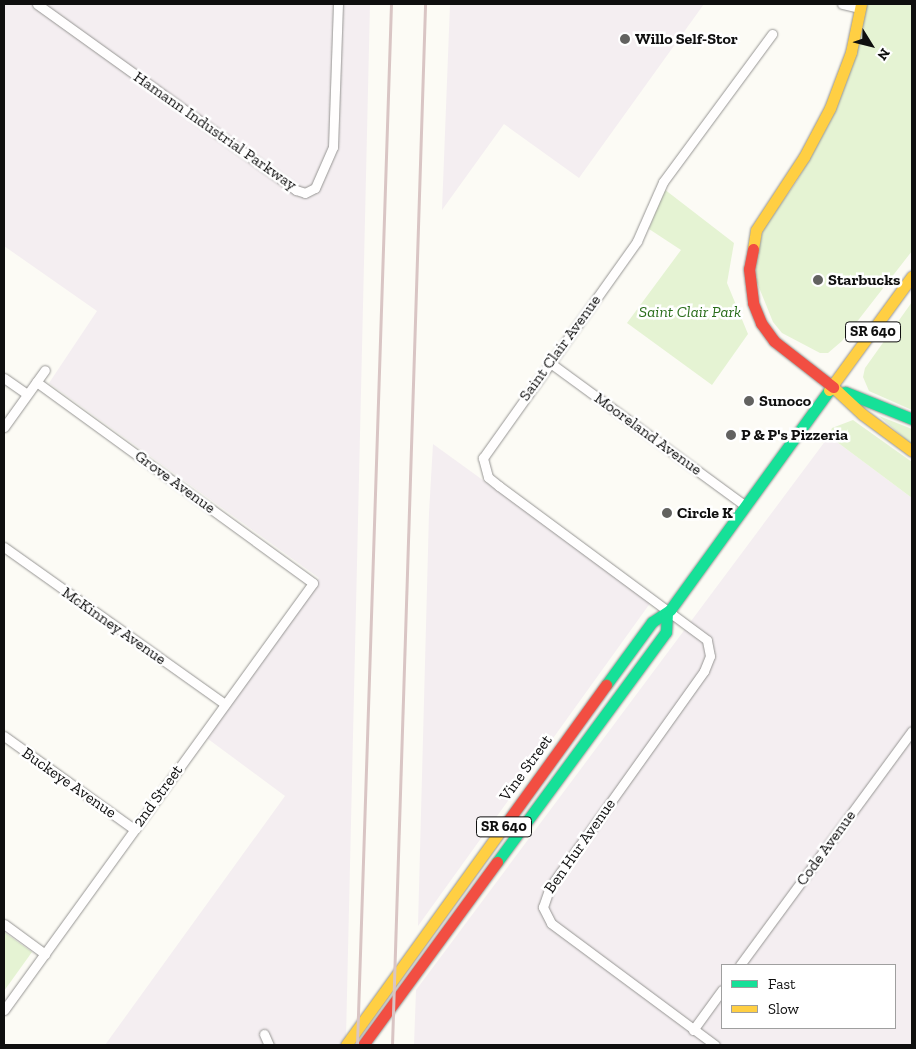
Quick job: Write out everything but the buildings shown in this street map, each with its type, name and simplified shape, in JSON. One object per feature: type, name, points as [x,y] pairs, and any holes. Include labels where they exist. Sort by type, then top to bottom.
[{"type":"main road","points":[[860,6],[850,52],[830,108],[804,157],[756,230],[749,270],[753,303],[761,323],[774,340],[834,387],[862,414],[912,451]]},
{"type":"main road","name":"Vine Street","points":[[346,1045],[652,622],[668,612],[834,387],[912,276]]},
{"type":"main road","points":[[834,387],[912,419]]},
{"type":"main road","name":"Vine Street","points":[[363,1045],[666,632],[668,612]]},
{"type":"street","name":"Hamann Industrial Parkway","points":[[37,4],[296,190],[305,193],[315,188],[333,148],[338,4]]},
{"type":"street","points":[[842,4],[860,6]]},
{"type":"street","name":"Saint Clair Avenue","points":[[668,612],[499,486],[488,477],[483,466],[487,447],[637,241],[663,182],[772,34]]},
{"type":"street","name":"Mooreland Avenue","points":[[549,362],[746,506]]},
{"type":"street","points":[[4,427],[45,370]]},
{"type":"street","points":[[4,378],[27,394]]},
{"type":"street","name":"Grove Avenue","points":[[36,382],[313,582]]},
{"type":"street","name":"McKinney Avenue","points":[[4,547],[224,704]]},
{"type":"street","name":"2nd Street","points":[[4,1010],[313,582]]},
{"type":"street","name":"Ben Hur Avenue","points":[[668,612],[707,640],[710,656],[704,671],[550,887],[543,907],[551,923],[715,1045]]},
{"type":"street","name":"Code Avenue","points":[[741,964],[912,731]]},
{"type":"street","name":"Buckeye Avenue","points":[[4,736],[134,829]]},
{"type":"street","points":[[4,924],[45,954]]},
{"type":"street","points":[[693,1030],[721,991]]},
{"type":"street","points":[[264,1034],[269,1045]]},
{"type":"shaded area","points":[[4,4],[370,4],[346,1038],[341,1045],[105,1045],[285,796],[204,736],[319,578],[49,383],[97,311],[4,246]]},
{"type":"shaded area","points":[[450,4],[704,4],[579,178],[504,124],[442,210]]},
{"type":"shaded area","points":[[829,436],[912,498],[912,1045],[414,1045],[416,990]]},
{"type":"shaded area","points":[[433,444],[651,602],[418,926],[429,513]]},
{"type":"green space","points":[[867,4],[912,4],[912,251],[842,341],[828,353],[820,353],[782,333],[773,322],[756,280],[756,255],[764,228],[797,181],[830,122],[848,78]]},
{"type":"green space","name":"Saint Clair Park","points":[[664,189],[734,243],[727,283],[748,334],[712,385],[627,323],[681,250],[649,229]]},
{"type":"green space","points":[[912,302],[912,410],[869,391],[863,377],[865,368]]},
{"type":"green space","points":[[879,416],[912,429],[912,445]]},
{"type":"green space","points":[[853,420],[912,462],[912,498],[829,436],[832,428]]},
{"type":"green space","points":[[4,932],[32,952],[4,991]]},
{"type":"railway","points":[[357,1045],[391,4]]},
{"type":"railway","points":[[392,1045],[425,4]]},
{"type":"traffic: fast","points":[[606,685],[652,622],[670,610],[829,390]]},
{"type":"traffic: fast","points":[[845,392],[912,419]]},
{"type":"traffic: fast","points":[[497,862],[666,632],[667,614]]},
{"type":"traffic: slow","points":[[753,249],[756,230],[804,157],[830,108],[851,52],[861,4]]},
{"type":"traffic: slow","points":[[829,390],[912,276]]},
{"type":"traffic: slow","points":[[833,387],[862,414],[912,451]]},
{"type":"traffic: slow","points":[[346,1045],[502,829]]},
{"type":"traffic: jam","points":[[753,249],[749,269],[753,303],[761,323],[774,341],[833,387]]},
{"type":"traffic: jam","points":[[502,829],[606,685]]},
{"type":"traffic: jam","points":[[363,1045],[497,862]]},
{"type":"place","name":"Willo Self-Stor","points":[[625,39]]},
{"type":"place","name":"Starbucks","points":[[818,280]]},
{"type":"place","name":"Sunoco","points":[[749,401]]},
{"type":"place","name":"P & P's Pizzeria","points":[[731,435]]},
{"type":"place","name":"Circle K","points":[[667,513]]}]
